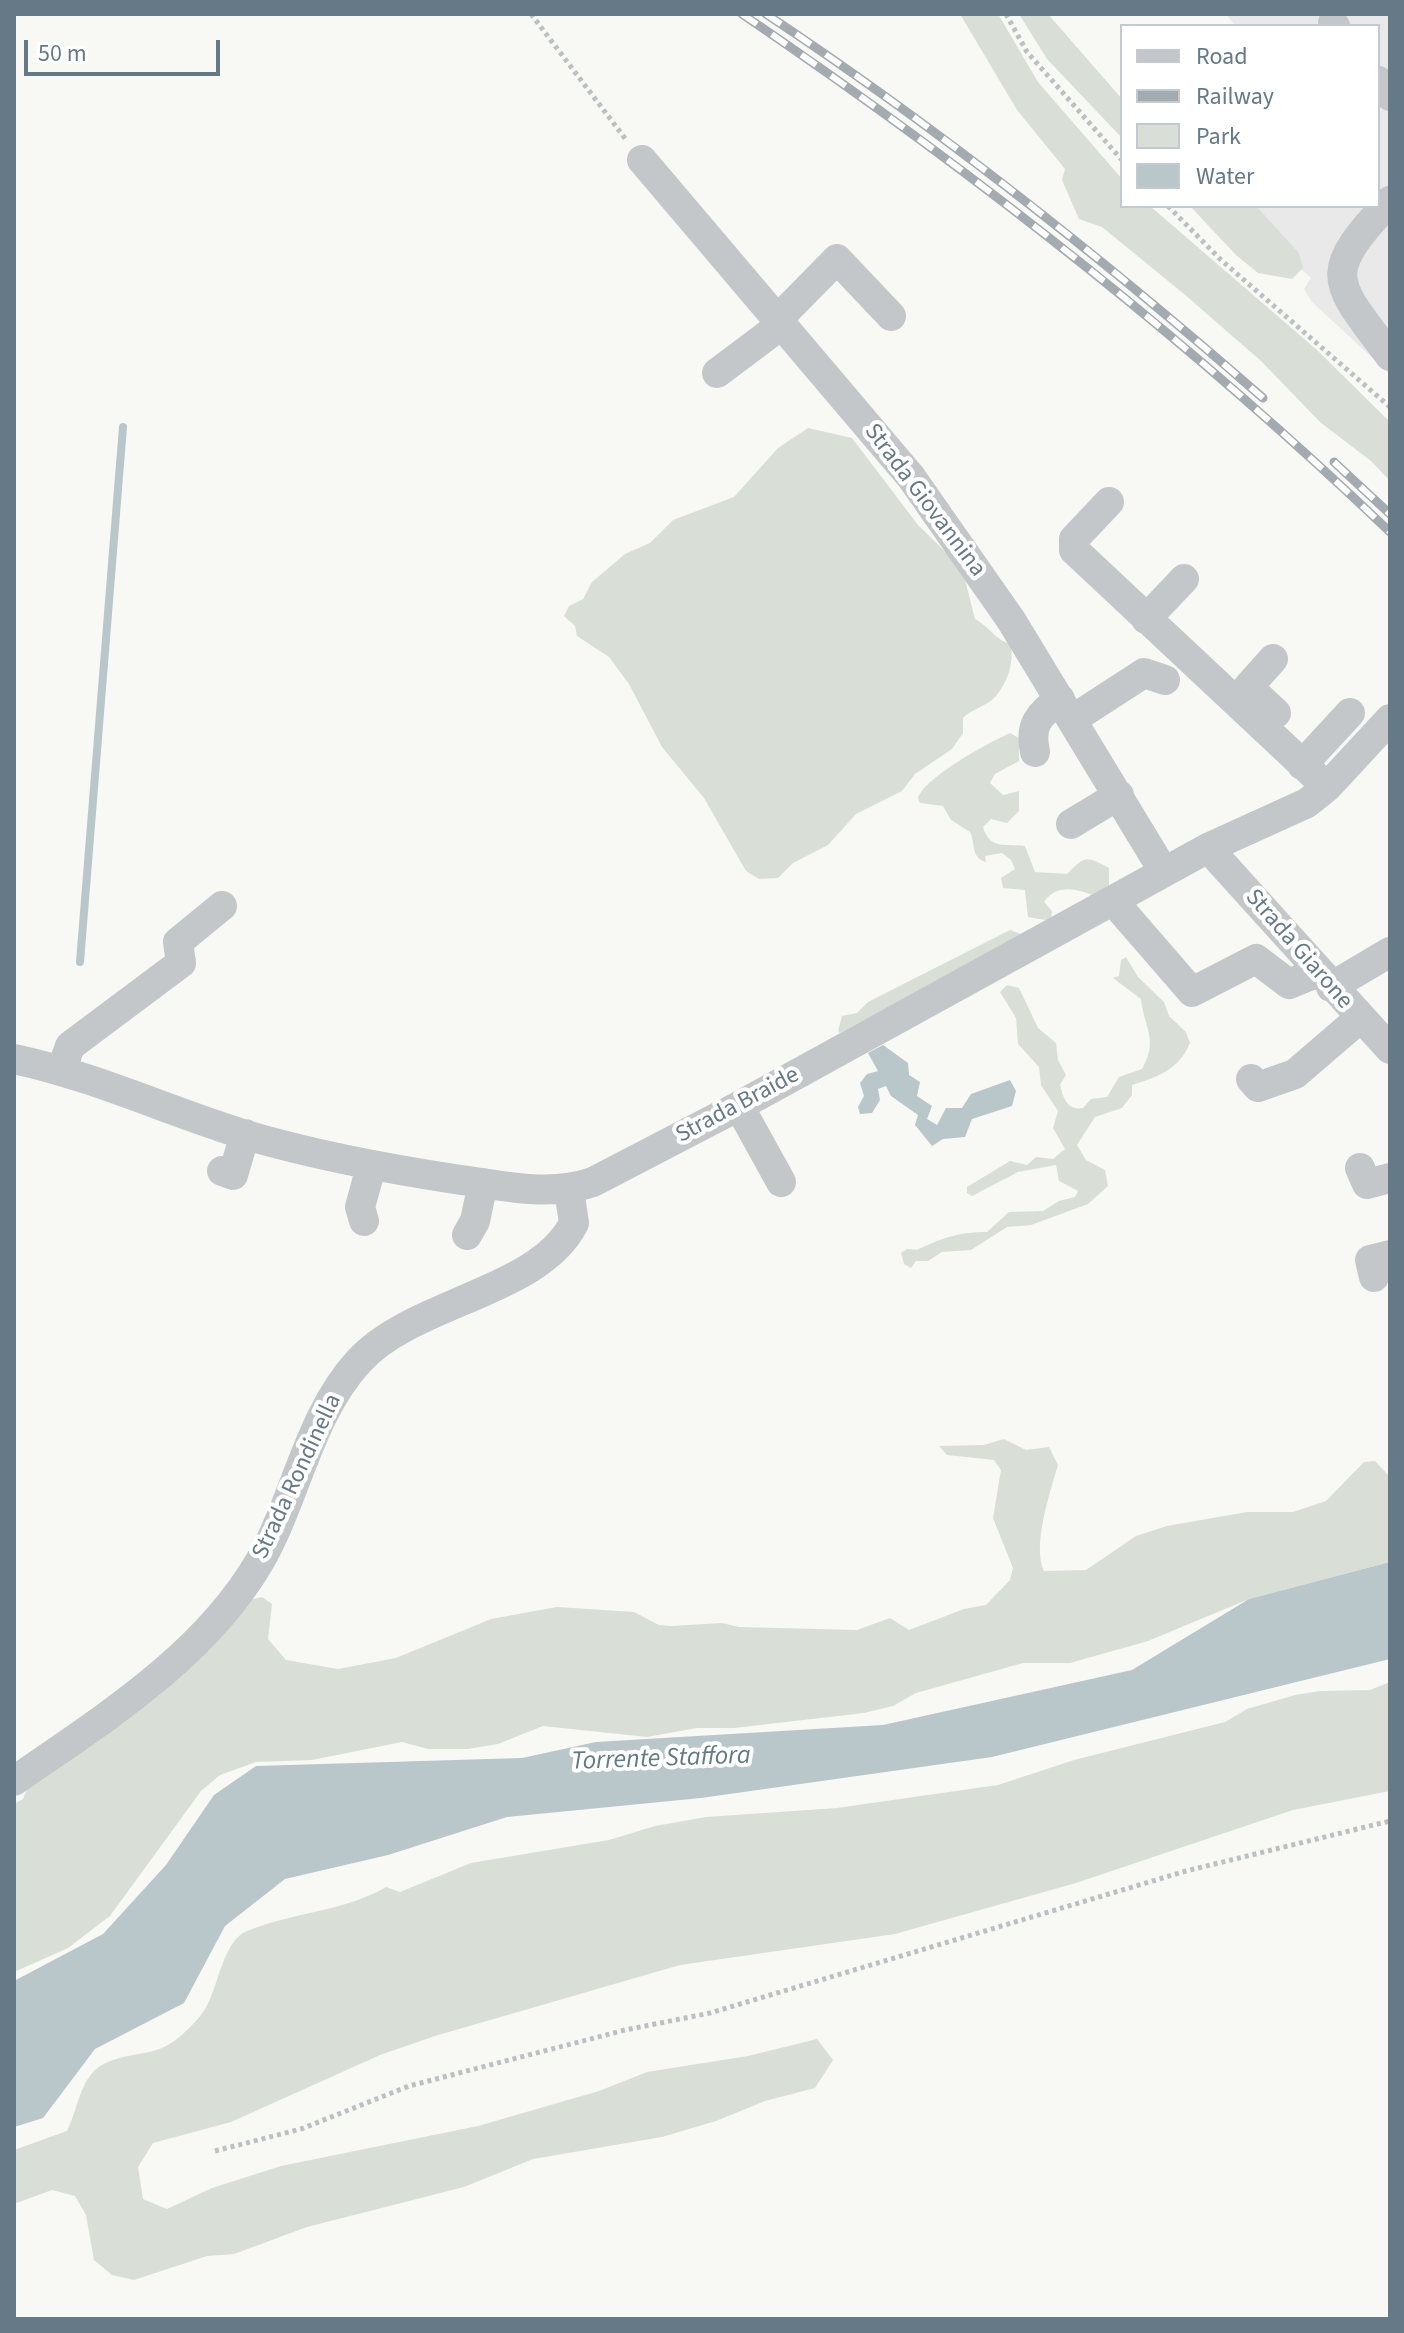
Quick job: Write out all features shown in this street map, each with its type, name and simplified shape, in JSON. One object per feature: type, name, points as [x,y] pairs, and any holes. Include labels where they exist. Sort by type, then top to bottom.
[{"type":"street","name":"Strada Giovannina","points":[[642,160],[911,477],[1011,620],[1164,872]]},
{"type":"street","points":[[1389,353],[1346,296],[1341,285],[1341,266],[1365,227],[1390,201]]},
{"type":"street","points":[[717,373],[779,322],[837,259],[891,316]]},
{"type":"street","points":[[1109,502],[1072,544],[1146,619],[1308,758]]},
{"type":"street","points":[[1146,619],[1184,579]]},
{"type":"street","points":[[1273,659],[1248,687],[1308,758],[1327,787]]},
{"type":"street","points":[[1035,752],[1031,734],[1037,717],[1066,709],[1144,673],[1165,680]]},
{"type":"street","points":[[1308,758],[1350,713]]},
{"type":"street","name":"Strada Braide","points":[[14,1059],[62,1069],[245,1134],[371,1167],[541,1191],[569,1190],[593,1182],[739,1106],[1208,848],[1307,803],[1327,787],[1390,719]]},
{"type":"street","points":[[1071,824],[1119,795]]},
{"type":"street","name":"Strada Giarone","points":[[1208,848],[1390,1049]]},
{"type":"street","points":[[1114,902],[1192,992],[1256,959],[1289,984],[1311,975],[1338,995]]},
{"type":"street","points":[[62,1069],[70,1046],[181,963],[178,942],[222,906]]},
{"type":"street","points":[[1251,1079],[1258,1087],[1295,1074],[1338,995],[1390,952]]},
{"type":"street","points":[[1338,995],[1390,968]]},
{"type":"street","points":[[739,1106],[781,1182]]},
{"type":"street","points":[[222,1171],[233,1175],[245,1134]]},
{"type":"street","points":[[364,1221],[360,1207],[371,1167]]},
{"type":"street","points":[[1360,1168],[1367,1184],[1390,1178]]},
{"type":"street","points":[[467,1235],[475,1221],[483,1183]]},
{"type":"street","name":"Strada Rondinella","points":[[14,1781],[128,1700],[197,1643],[259,1563],[333,1399],[358,1363],[392,1332],[548,1256],[574,1223],[569,1190]]},
{"type":"path","points":[[531,14],[642,160]]},
{"type":"path","points":[[1006,14],[1027,52],[1120,158]]},
{"type":"path","points":[[1170,208],[1221,260],[1390,407]]},
{"type":"path","points":[[215,2151],[301,2129],[409,2086],[625,2030],[710,2013],[1186,1871],[1390,1821]]},
{"type":"shaded area","points":[[1226,14],[1390,14],[1390,374],[1312,302],[1304,289],[1311,278],[1232,208],[1380,208],[1380,24],[1234,24]]},
{"type":"green space","points":[[960,14],[998,14],[1038,82],[1120,177],[1120,208],[1152,208],[1317,350],[1390,422],[1390,481],[1371,461],[1321,423],[1261,361],[1184,294],[1102,227],[1079,219],[1062,180],[1065,169],[1017,110]]},
{"type":"green space","points":[[1019,14],[1048,14],[1120,97],[1120,136],[1047,59]]},
{"type":"green space","points":[[1192,208],[1258,208],[1299,253],[1303,268],[1292,279],[1258,273],[1236,255]]},
{"type":"green space","points":[[808,428],[852,438],[918,525],[962,568],[975,619],[1001,640],[1011,644],[1012,658],[1007,679],[1000,691],[992,700],[963,718],[963,733],[952,749],[915,774],[902,791],[856,814],[828,845],[793,863],[778,878],[759,879],[746,871],[704,798],[662,747],[629,684],[609,657],[577,636],[575,626],[564,616],[569,606],[583,599],[592,582],[625,554],[650,543],[673,520],[734,497],[778,448]]},
{"type":"green space","points":[[1010,733],[1019,738],[1019,761],[995,774],[990,783],[1003,795],[1019,791],[1019,811],[1007,823],[991,819],[983,827],[986,835],[995,843],[1025,846],[1035,872],[1067,874],[1086,859],[1109,868],[1109,886],[1095,896],[1068,889],[1049,896],[1044,902],[1052,911],[1051,921],[1028,917],[1025,890],[1003,888],[1001,878],[1015,869],[1011,860],[1002,853],[985,856],[986,862],[981,860],[975,853],[970,832],[951,820],[943,806],[920,803],[918,798],[932,780],[944,771]]},
{"type":"green space","points":[[1010,930],[1023,935],[840,1033],[838,1031],[842,1016],[857,1013],[868,1002]]},
{"type":"green space","points":[[1126,957],[1138,977],[1164,1002],[1169,1016],[1186,1032],[1190,1043],[1173,1066],[1132,1085],[1132,1095],[1122,1108],[1095,1117],[1077,1145],[1086,1160],[1105,1170],[1108,1186],[1088,1204],[1031,1225],[1007,1227],[971,1250],[942,1252],[928,1261],[916,1261],[911,1268],[904,1264],[901,1253],[907,1249],[917,1250],[942,1239],[987,1232],[1009,1212],[1043,1211],[1059,1201],[1075,1197],[1078,1191],[1059,1181],[1056,1165],[1018,1172],[972,1196],[967,1193],[967,1187],[1010,1161],[1027,1165],[1036,1157],[1053,1159],[1065,1149],[1053,1128],[1058,1111],[1041,1085],[1039,1067],[1018,1044],[1016,1018],[1000,992],[1007,985],[1019,988],[1038,1028],[1056,1043],[1058,1060],[1066,1075],[1060,1085],[1064,1098],[1069,1105],[1083,1108],[1091,1099],[1107,1097],[1119,1077],[1142,1069],[1147,1059],[1150,1041],[1141,999],[1113,978],[1119,976],[1121,960]]},
{"type":"green space","points":[[1004,1439],[1026,1450],[1049,1447],[1058,1465],[1041,1534],[1044,1571],[1086,1570],[1136,1536],[1167,1526],[1247,1512],[1293,1512],[1326,1501],[1364,1462],[1375,1461],[1390,1477],[1390,1562],[1249,1599],[1148,1641],[1070,1663],[1023,1663],[916,1693],[893,1706],[864,1713],[734,1728],[697,1728],[647,1737],[543,1726],[498,1744],[468,1749],[428,1749],[402,1742],[312,1760],[256,1762],[220,1775],[201,1791],[110,1916],[68,1948],[14,1972],[14,1804],[23,1799],[27,1789],[241,1602],[262,1597],[272,1604],[268,1639],[286,1660],[338,1669],[396,1658],[491,1619],[557,1607],[634,1612],[659,1625],[671,1626],[722,1623],[739,1627],[857,1630],[890,1618],[909,1630],[964,1609],[986,1605],[1010,1580],[1013,1568],[993,1518],[1001,1470],[994,1460],[947,1455],[939,1446],[984,1445]]},
{"type":"green space","points":[[1390,1682],[1390,1791],[1293,1810],[1076,1883],[895,1934],[680,1965],[435,2036],[380,2055],[231,2122],[153,2143],[138,2167],[143,2199],[167,2209],[212,2188],[281,2166],[478,2126],[599,2091],[647,2072],[748,2056],[817,2039],[833,2060],[815,2088],[765,2101],[716,2121],[662,2137],[533,2159],[464,2187],[307,2227],[234,2254],[207,2256],[134,2280],[112,2275],[94,2260],[86,2215],[75,2196],[52,2190],[14,2204],[14,2150],[67,2131],[85,2083],[95,2070],[120,2058],[164,2047],[184,2033],[207,2006],[231,1946],[247,1931],[353,1902],[386,1887],[400,1892],[471,1863],[609,1840],[655,1826],[706,1817],[837,1808],[998,1785],[1074,1760],[1225,1722],[1247,1709],[1295,1695],[1370,1690]]},
{"type":"water","points":[[883,1045],[908,1063],[909,1075],[920,1082],[917,1096],[932,1106],[927,1119],[937,1125],[946,1108],[962,1108],[971,1094],[1010,1080],[1016,1091],[1012,1106],[972,1119],[965,1137],[943,1139],[932,1146],[915,1125],[918,1115],[891,1096],[886,1086],[878,1089],[880,1100],[872,1113],[860,1114],[858,1107],[864,1096],[860,1083],[867,1074],[878,1071],[868,1053]]},
{"type":"water","name":"Torrente Staffora","points":[[1390,1562],[1390,1659],[992,1757],[701,1798],[507,1817],[388,1855],[285,1879],[225,1926],[184,2003],[95,2049],[43,2118],[14,2127],[14,1981],[103,1934],[166,1865],[214,1795],[256,1766],[522,1758],[596,1742],[883,1725],[1132,1670],[1249,1599]]},
{"type":"waterway","points":[[80,962],[123,427]]},
{"type":"railway","points":[[742,14],[912,134],[1077,260],[1236,392],[1390,532]]},
{"type":"railway","points":[[766,14],[895,104],[1021,198],[1263,398]]},
{"type":"railway","points":[[1334,462],[1390,514]]}]
